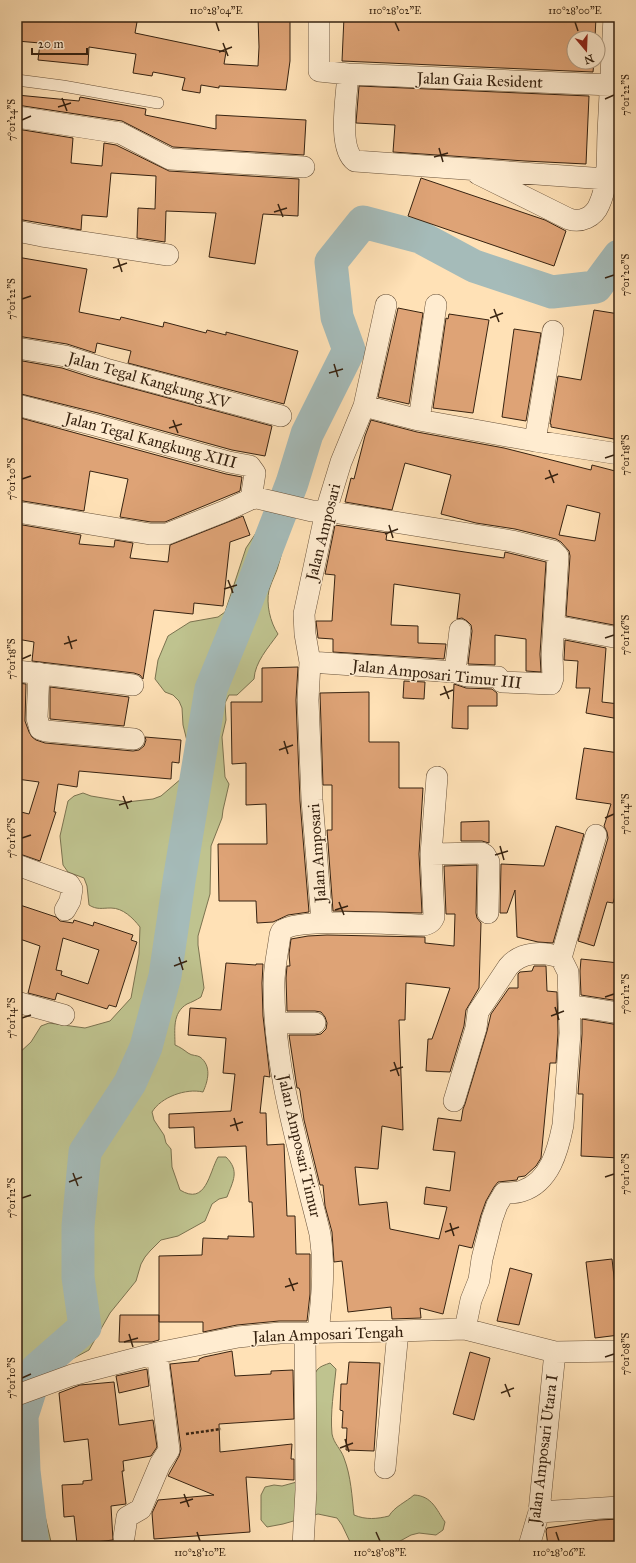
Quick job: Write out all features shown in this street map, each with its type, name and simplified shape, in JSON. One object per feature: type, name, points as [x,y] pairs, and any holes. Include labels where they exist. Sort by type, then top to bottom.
[{"type":"street","name":"Jalan Gaia Resident","points":[[319,17],[318,71],[348,74],[611,85]]},
{"type":"street","points":[[469,169],[569,219],[577,221],[586,219],[593,214],[599,206],[606,179],[614,17]]},
{"type":"street","points":[[348,74],[344,134],[347,152],[355,161],[606,179]]},
{"type":"street","points":[[17,117],[120,133],[170,159],[304,167]]},
{"type":"street","points":[[17,231],[168,255]]},
{"type":"street","name":"Jalan Amposari","points":[[322,922],[312,792],[308,700],[310,662],[305,634],[304,614],[319,511],[364,406],[386,304]]},
{"type":"street","points":[[419,420],[436,305]]},
{"type":"street","points":[[535,441],[553,331]]},
{"type":"street","name":"Jalan Tegal Kangkung XV","points":[[17,348],[65,356],[109,370],[281,416]]},
{"type":"street","name":"Jalan Tegal Kangkung XIII","points":[[17,405],[229,462],[250,466],[255,473],[256,499]]},
{"type":"street","points":[[364,406],[419,420],[535,441],[619,454]]},
{"type":"street","points":[[17,512],[150,534],[167,534],[256,499],[319,511],[512,541],[553,551],[558,556],[555,626],[619,638]]},
{"type":"street","name":"Jalan Amposari Timur III","points":[[310,662],[455,672],[467,676],[498,677],[502,682],[552,684],[555,626]]},
{"type":"street","points":[[455,672],[460,630]]},
{"type":"street","points":[[17,671],[133,685]]},
{"type":"street","points":[[39,673],[37,718],[40,729],[46,731],[134,739]]},
{"type":"street","points":[[322,922],[421,925],[430,923],[434,917],[431,854],[437,777]]},
{"type":"street","points":[[561,958],[596,835]]},
{"type":"street","points":[[431,854],[482,853],[485,855],[489,862],[488,913]]},
{"type":"street","points":[[17,865],[69,884],[72,889],[70,901],[65,910]]},
{"type":"street","name":"Jalan Amposari Timur","points":[[304,1546],[312,1332],[322,1295],[323,1256],[320,1234],[288,1108],[276,1022],[274,982],[280,935],[283,929],[322,922]]},
{"type":"street","points":[[454,1100],[476,1028],[478,1012],[508,966],[512,961],[530,955],[550,953],[561,958],[568,972],[570,1033],[563,1125],[558,1146],[548,1171],[542,1179],[522,1192],[504,1194],[497,1205],[482,1259],[479,1280],[471,1300],[465,1329]]},
{"type":"street","points":[[17,1002],[64,1015]]},
{"type":"street","points":[[569,1005],[619,1013]]},
{"type":"street","points":[[276,1022],[315,1023]]},
{"type":"street","name":"Jalan Amposari Tengah","points":[[17,1395],[72,1375],[157,1353],[238,1337],[280,1333],[398,1332],[465,1329],[555,1352],[619,1351]]},
{"type":"street","points":[[385,1468],[398,1332]]},
{"type":"street","name":"Jalan Amposari Utara I","points":[[529,1546],[539,1512],[555,1352]]},
{"type":"street","points":[[124,1537],[128,1518],[140,1509],[160,1464],[169,1450],[157,1353]]},
{"type":"street","points":[[539,1512],[619,1507]]},
{"type":"lane","points":[[17,80],[63,86],[158,103]]},
{"type":"path","points":[[168,1436],[221,1430]]},
{"type":"green space","points":[[282,525],[286,533],[278,566],[268,595],[269,613],[278,634],[259,661],[254,679],[237,695],[229,695],[225,703],[226,720],[222,737],[225,777],[229,784],[222,818],[211,846],[210,894],[198,936],[204,988],[201,997],[182,1008],[175,1022],[175,1045],[190,1054],[200,1057],[208,1069],[208,1074],[203,1092],[189,1091],[174,1095],[161,1102],[152,1112],[154,1120],[164,1135],[166,1143],[171,1149],[172,1167],[180,1190],[189,1194],[196,1194],[201,1191],[209,1179],[218,1157],[226,1157],[230,1162],[234,1172],[233,1181],[227,1197],[219,1199],[212,1204],[205,1221],[178,1236],[161,1240],[150,1251],[141,1264],[136,1281],[110,1313],[89,1350],[61,1365],[28,1377],[20,1374],[17,1354],[17,1055],[31,1042],[41,1026],[49,1023],[85,1028],[110,1021],[131,998],[139,954],[140,927],[131,917],[120,910],[115,908],[97,908],[89,905],[87,886],[84,878],[68,872],[63,865],[60,836],[68,801],[74,796],[83,793],[91,796],[127,802],[153,799],[161,796],[182,778],[189,762],[190,753],[183,725],[182,708],[179,701],[173,695],[165,692],[155,679],[158,660],[168,636],[190,622],[218,617],[225,612],[246,548],[260,527]]},
{"type":"green space","points":[[330,1363],[336,1369],[332,1410],[332,1434],[334,1441],[343,1455],[348,1472],[354,1515],[363,1518],[380,1518],[389,1516],[397,1507],[414,1495],[420,1496],[433,1504],[445,1522],[443,1530],[436,1535],[419,1533],[411,1535],[391,1546],[352,1546],[337,1518],[318,1514],[267,1527],[261,1520],[261,1495],[265,1487],[274,1485],[282,1486],[315,1477],[312,1389],[317,1370]]},
{"type":"green space","points":[[38,1511],[45,1516],[52,1546],[17,1546],[17,1515]]},
{"type":"building","points":[[17,17],[104,17],[137,22],[135,33],[226,52],[224,64],[258,66],[258,17],[290,17],[290,61],[286,90],[219,86],[219,88],[201,85],[200,93],[182,90],[185,78],[153,72],[152,76],[133,73],[136,54],[89,47],[88,65],[38,60],[40,43],[17,41]]},
{"type":"building","points":[[344,17],[596,17],[595,30],[566,30],[566,70],[593,70],[593,72],[342,61]]},
{"type":"building","points":[[359,86],[589,96],[586,164],[393,152],[395,125],[356,123]]},
{"type":"building","points":[[17,95],[79,101],[80,97],[146,109],[145,115],[216,129],[216,115],[306,120],[304,155],[173,147],[122,121],[17,105]]},
{"type":"building","points":[[17,129],[73,138],[71,163],[102,166],[104,143],[116,145],[169,171],[299,179],[298,216],[263,214],[255,264],[209,257],[216,213],[166,211],[165,242],[137,238],[138,208],[155,209],[156,176],[111,173],[107,217],[82,215],[81,230],[17,219]]},
{"type":"building","points":[[421,178],[545,220],[566,231],[554,266],[408,216]]},
{"type":"building","points":[[17,257],[87,269],[79,312],[120,320],[121,317],[163,327],[164,322],[206,333],[207,330],[226,335],[226,332],[298,351],[284,404],[128,363],[131,351],[97,343],[95,353],[67,344],[17,336]]},
{"type":"building","points":[[398,308],[423,313],[409,404],[378,397]]},
{"type":"building","points":[[594,310],[619,314],[619,440],[551,427],[550,424],[558,376],[581,380]]},
{"type":"building","points":[[449,314],[489,320],[473,413],[433,408],[446,318],[448,319]]},
{"type":"building","points":[[514,329],[541,333],[526,421],[502,417]]},
{"type":"building","points":[[17,360],[62,368],[90,377],[272,426],[265,456],[232,450],[98,413],[17,393]]},
{"type":"building","points":[[17,417],[226,474],[242,477],[240,491],[165,522],[151,522],[120,517],[128,479],[90,471],[84,511],[17,500]]},
{"type":"building","points":[[371,420],[417,432],[504,448],[591,470],[592,465],[619,472],[619,626],[566,616],[570,556],[569,551],[561,542],[556,539],[515,529],[476,523],[441,514],[451,475],[405,463],[392,510],[345,502],[351,478],[354,479],[365,436]],"holes":[[[567,505],[600,513],[595,541],[559,535]]]},
{"type":"building","points":[[243,516],[250,535],[230,542],[223,606],[194,603],[193,614],[154,610],[143,679],[140,675],[134,673],[32,661],[34,642],[17,639],[17,524],[81,535],[79,544],[114,547],[115,540],[133,543],[130,558],[168,562],[170,545]]},
{"type":"building","points":[[335,525],[387,533],[386,540],[504,558],[505,552],[546,562],[540,654],[541,672],[526,671],[526,639],[495,635],[495,665],[468,664],[472,631],[471,625],[467,621],[462,618],[457,619],[460,594],[394,584],[391,625],[418,626],[418,643],[446,644],[444,659],[333,652],[333,639],[318,638],[316,621],[332,621],[335,575],[325,574]]},
{"type":"building","points":[[565,640],[606,648],[602,702],[619,704],[619,719],[586,713],[590,688],[576,688],[578,661],[564,660]]},
{"type":"building","points":[[298,667],[296,700],[300,801],[309,912],[288,915],[273,922],[257,923],[256,901],[219,901],[218,844],[267,844],[266,804],[246,805],[246,763],[232,764],[231,702],[262,702],[262,668]]},
{"type":"building","points":[[404,681],[425,682],[424,699],[403,698]]},
{"type":"building","points":[[17,683],[26,684],[25,721],[29,732],[36,740],[45,743],[133,751],[139,750],[144,746],[146,740],[145,737],[181,740],[179,763],[172,762],[171,779],[79,771],[77,787],[58,784],[54,812],[56,812],[40,861],[17,853],[17,811],[29,814],[39,782],[17,779]]},
{"type":"building","points":[[454,684],[466,688],[492,689],[497,693],[497,706],[468,706],[468,729],[452,728]]},
{"type":"building","points":[[50,687],[129,697],[124,726],[50,719]]},
{"type":"building","points":[[369,692],[369,742],[399,742],[399,788],[423,788],[419,854],[422,913],[333,911],[327,830],[332,830],[332,785],[323,785],[320,693]]},
{"type":"building","points":[[584,748],[619,753],[619,882],[613,903],[607,902],[594,946],[578,941],[608,838],[604,826],[611,804],[576,799]]},
{"type":"building","points":[[489,821],[489,843],[482,841],[461,841],[461,822]]},
{"type":"building","points":[[556,826],[584,834],[553,943],[538,942],[517,937],[515,890],[507,913],[500,913],[501,864],[544,866]]},
{"type":"building","points":[[477,865],[476,913],[477,918],[481,923],[479,988],[466,1010],[464,1026],[450,1072],[426,1071],[428,1039],[432,1039],[450,988],[406,983],[405,1020],[399,1020],[403,1130],[382,1126],[378,1169],[355,1167],[359,1205],[387,1202],[390,1229],[439,1239],[447,1207],[424,1204],[426,1187],[450,1191],[455,1152],[433,1150],[438,1118],[461,1121],[463,1109],[491,1014],[509,988],[518,988],[518,974],[520,972],[532,971],[534,966],[546,966],[547,991],[557,992],[558,1033],[556,1063],[550,1063],[541,1158],[536,1166],[525,1176],[518,1177],[517,1180],[498,1182],[494,1187],[486,1201],[472,1248],[459,1245],[443,1314],[420,1308],[421,1318],[392,1319],[391,1307],[348,1312],[342,1261],[334,1262],[332,1232],[325,1206],[323,1185],[320,1185],[304,1120],[300,1091],[299,1088],[297,1088],[289,1035],[321,1034],[326,1029],[327,1023],[321,1012],[287,1011],[286,978],[287,966],[290,966],[289,954],[291,939],[327,935],[425,937],[425,943],[454,946],[455,914],[446,914],[444,866]]},
{"type":"building","points":[[17,904],[56,917],[60,921],[73,923],[74,920],[93,926],[94,922],[133,935],[131,940],[137,942],[116,1007],[109,1005],[107,1009],[57,993],[55,1000],[28,993],[40,946],[17,938]],"holes":[[[63,938],[99,950],[88,984],[61,975],[62,971],[56,970]]]},
{"type":"building","points":[[581,959],[619,963],[619,1001],[581,995]]},
{"type":"building","points":[[226,963],[263,964],[263,1016],[270,1077],[264,1076],[260,1113],[266,1113],[267,1145],[284,1144],[287,1216],[295,1216],[296,1254],[310,1254],[310,1294],[307,1321],[279,1321],[237,1325],[203,1332],[203,1322],[159,1322],[159,1256],[202,1255],[203,1238],[228,1239],[228,1236],[254,1237],[252,1202],[249,1202],[246,1146],[195,1148],[194,1127],[169,1128],[169,1114],[231,1111],[235,1074],[223,1073],[226,1038],[188,1035],[190,1008],[221,1010]]},
{"type":"building","points":[[582,1019],[619,1025],[619,1158],[581,1156],[583,1094],[578,1094]]},
{"type":"building","points":[[612,1259],[619,1320],[619,1335],[595,1338],[586,1262]]},
{"type":"building","points":[[510,1268],[532,1274],[519,1325],[497,1321]]},
{"type":"building","points":[[120,1315],[159,1315],[159,1340],[152,1342],[119,1342]]},
{"type":"building","points":[[232,1351],[235,1376],[271,1374],[271,1371],[293,1370],[294,1419],[219,1424],[220,1452],[292,1444],[291,1459],[294,1459],[294,1480],[246,1477],[250,1532],[154,1539],[152,1513],[158,1500],[214,1495],[168,1476],[179,1456],[181,1449],[170,1364],[199,1361],[199,1359],[204,1357]]},
{"type":"building","points":[[470,1352],[490,1358],[474,1420],[453,1414]]},
{"type":"building","points":[[349,1362],[380,1363],[374,1451],[346,1450],[347,1428],[342,1428],[343,1411],[340,1410],[341,1384],[347,1384]]},
{"type":"building","points":[[147,1369],[149,1386],[119,1393],[116,1376]]},
{"type":"building","points":[[114,1382],[119,1425],[153,1420],[157,1447],[151,1456],[123,1461],[124,1471],[122,1471],[126,1504],[111,1506],[113,1540],[77,1544],[74,1516],[64,1517],[62,1485],[83,1484],[83,1481],[92,1480],[88,1439],[64,1442],[59,1393],[80,1385]]},
{"type":"building","points":[[619,1519],[619,1546],[548,1546],[547,1528],[599,1520]]},
{"type":"waterway","points":[[33,1546],[24,1471],[22,1416],[37,1369],[85,1327],[78,1277],[78,1226],[85,1152],[130,1083],[146,1047],[165,976],[179,881],[211,689],[292,483],[307,434],[349,350],[337,317],[331,262],[363,222],[420,237],[474,266],[552,292],[596,287],[619,256]]}]
